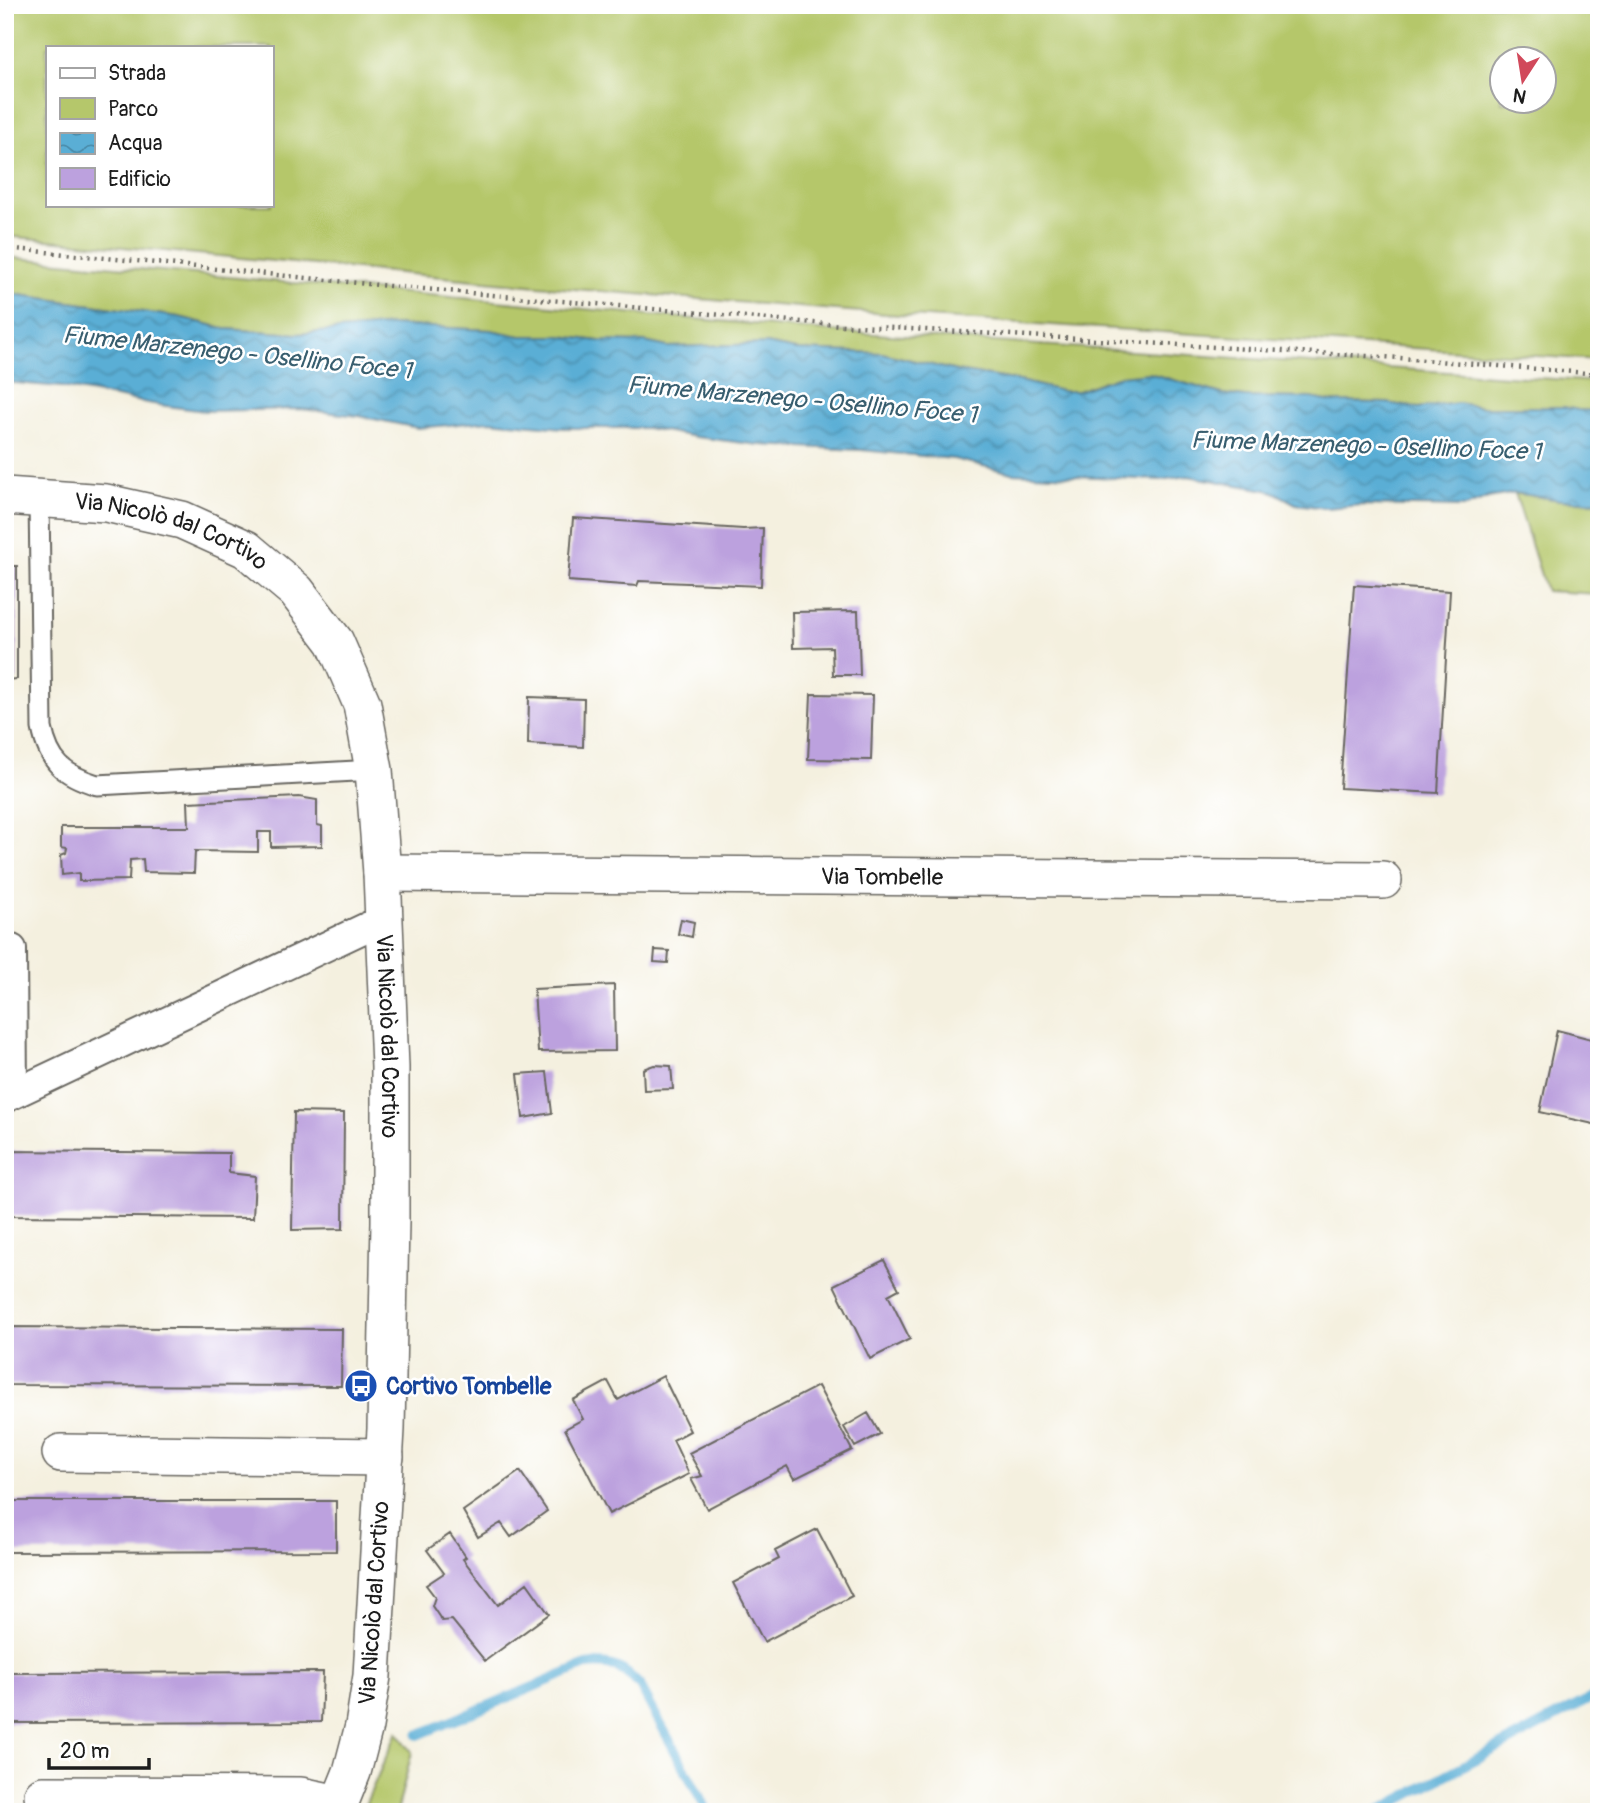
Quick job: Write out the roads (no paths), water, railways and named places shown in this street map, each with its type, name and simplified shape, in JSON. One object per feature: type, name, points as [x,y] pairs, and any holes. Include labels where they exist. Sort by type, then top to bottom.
[{"type":"street","name":"Via Nicolò dal Cortivo","points":[[22,497],[106,503],[182,520],[246,549],[296,591],[335,642],[362,704],[374,770],[382,873],[390,1067],[385,1457],[372,1676],[364,1726],[352,1772],[337,1808]]},
{"type":"street","name":"Via Tombelle","points":[[382,873],[1383,880]]},
{"type":"street","points":[[5,950],[12,949],[9,1096],[384,919]]},
{"type":"street","points":[[61,1453],[385,1457]]},
{"type":"street","points":[[43,1795],[301,1796],[337,1808]]},
{"type":"lane","points":[[22,497],[41,728],[46,746],[57,765],[75,779],[97,785],[374,770]]},
{"type":"water","name":"Fiume Marzenego - Osellino Foce 1","points":[[5,293],[179,317],[227,329],[298,334],[392,325],[491,330],[520,336],[645,342],[668,347],[766,344],[796,350],[882,353],[957,371],[1062,391],[1078,391],[1119,376],[1149,373],[1222,394],[1245,397],[1311,398],[1418,408],[1458,403],[1482,407],[1564,407],[1599,411],[1599,502],[1560,500],[1515,493],[1488,498],[1466,507],[1361,505],[1326,508],[1296,504],[1272,491],[1188,476],[1160,480],[1012,473],[954,459],[861,450],[760,445],[647,428],[564,428],[489,421],[418,428],[359,416],[301,409],[205,411],[159,405],[62,387],[5,382]]},
{"type":"waterway","points":[[418,1735],[586,1665],[609,1665],[628,1674],[640,1686],[708,1812]]},
{"type":"waterway","points":[[1376,1812],[1599,1694]]},
{"type":"place","name":"Cortivo Tombelle","points":[[361,1386]]}]
